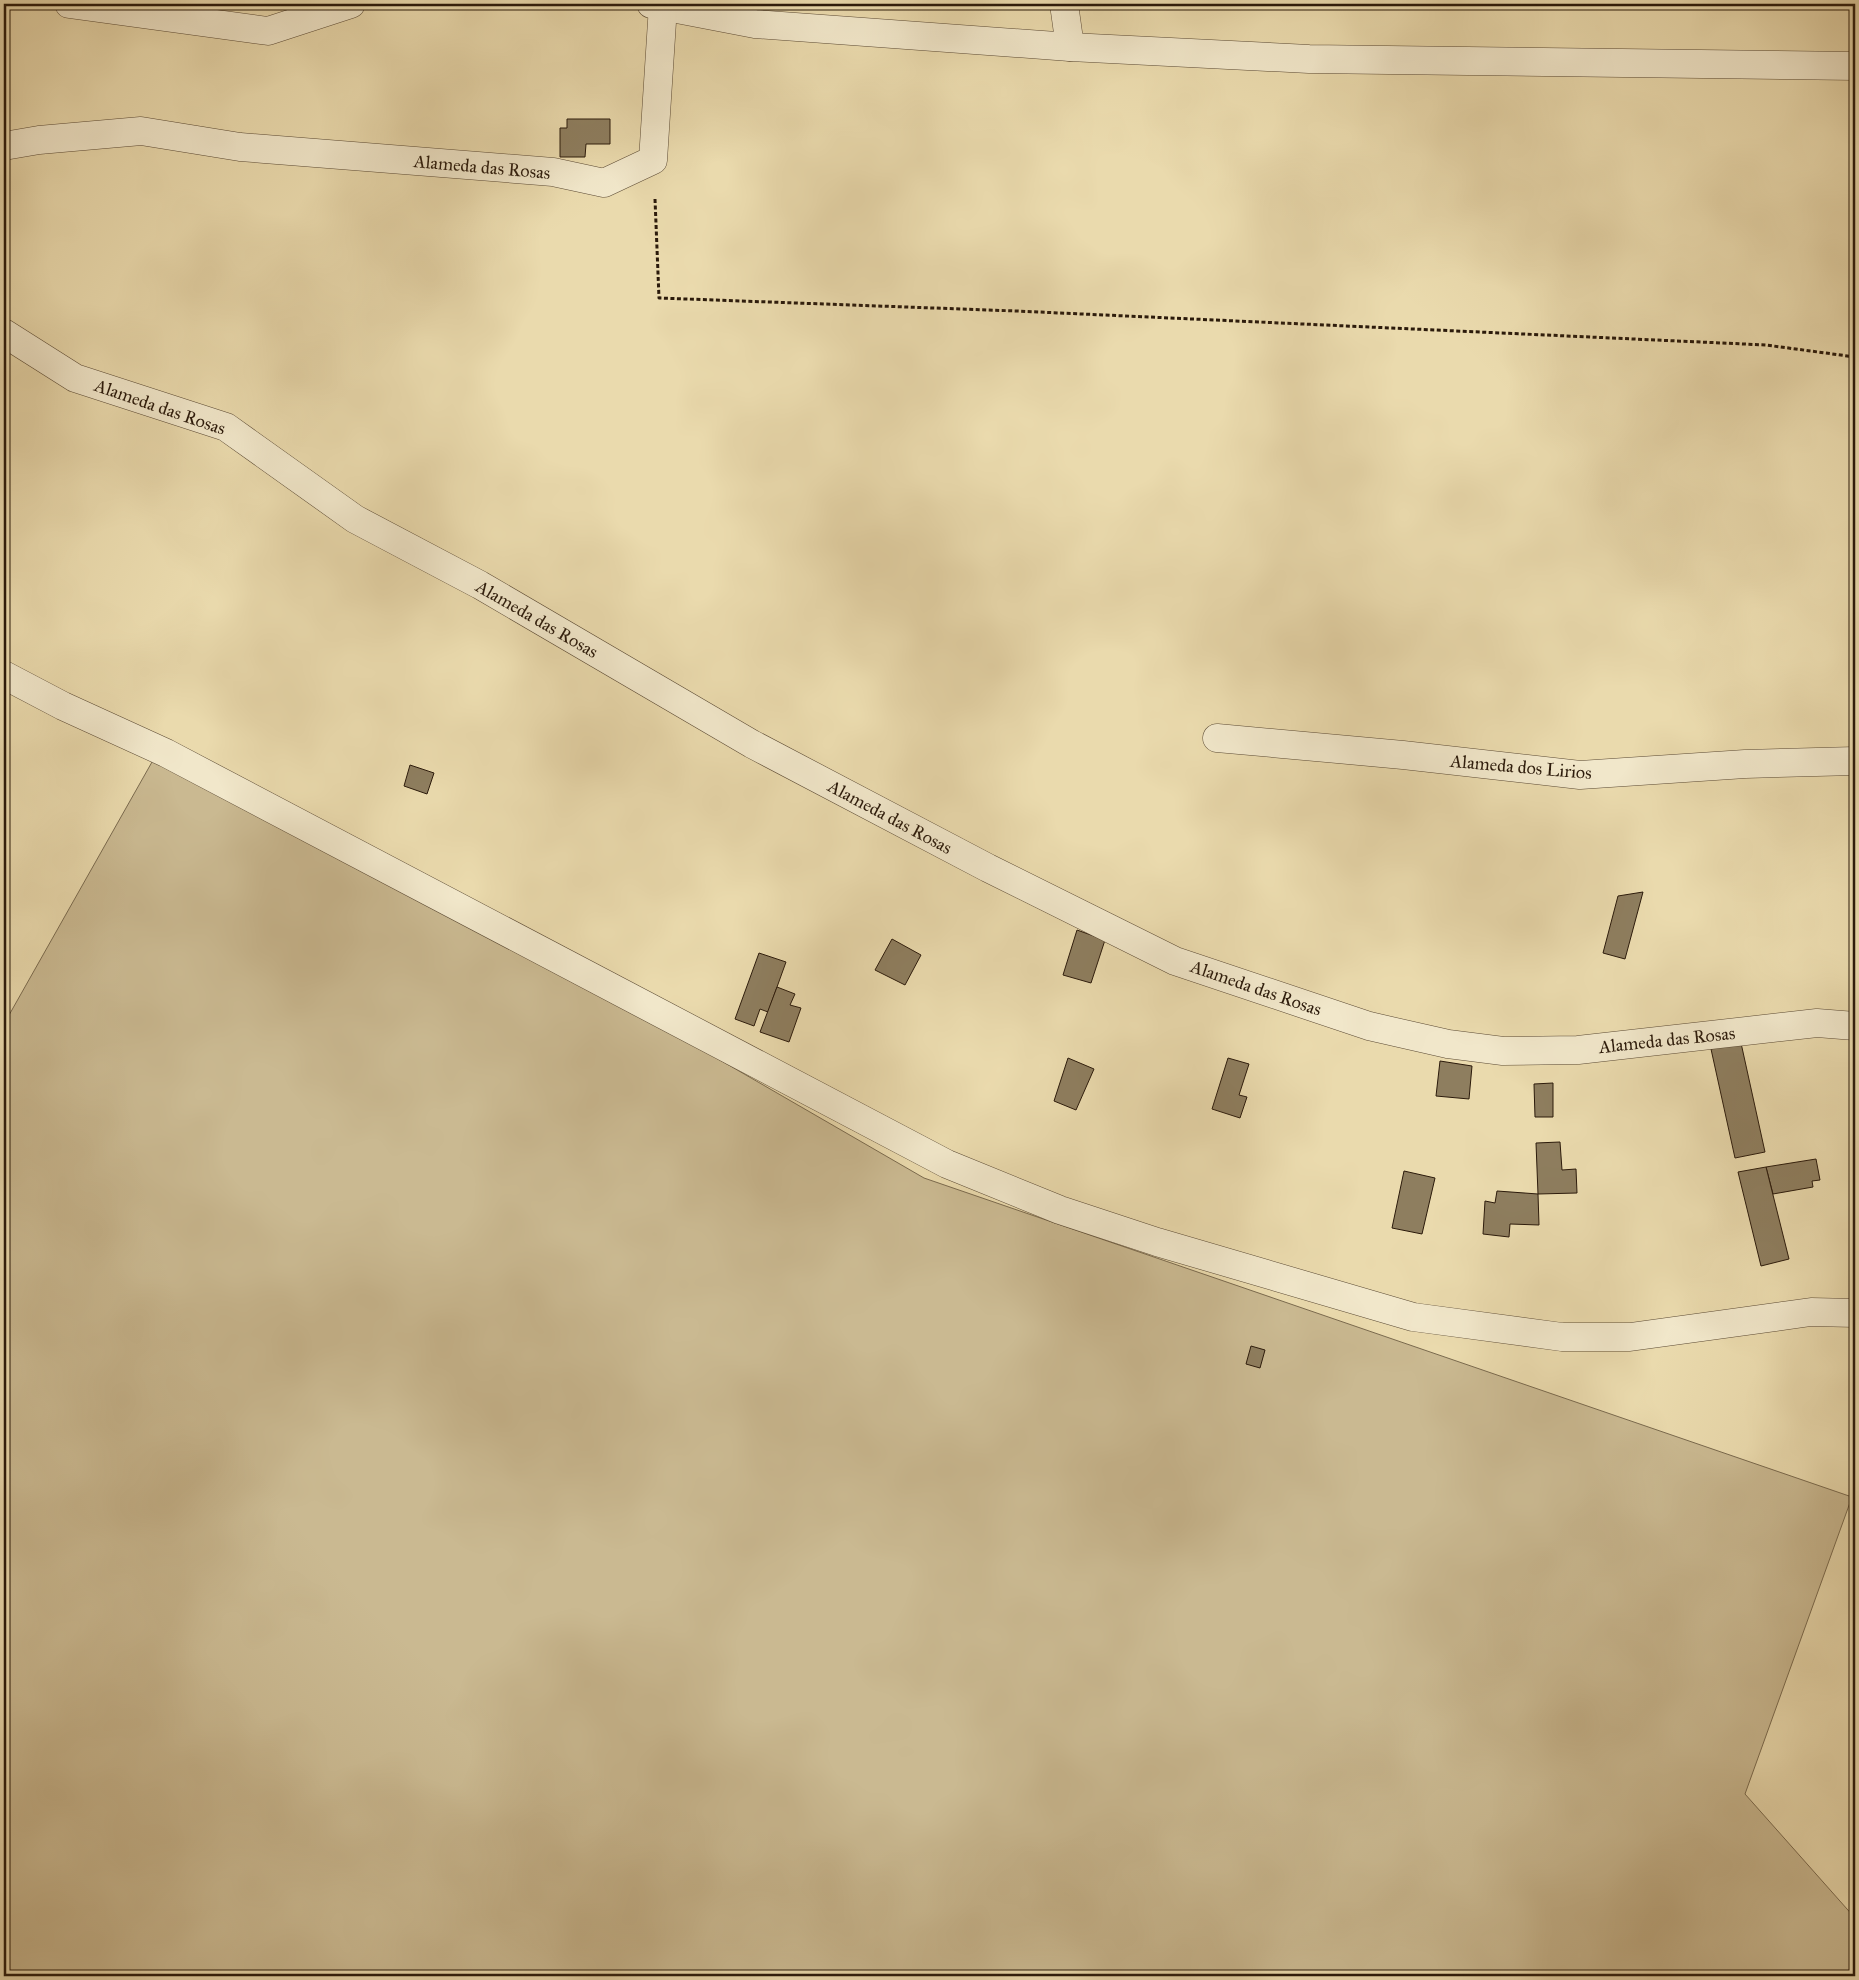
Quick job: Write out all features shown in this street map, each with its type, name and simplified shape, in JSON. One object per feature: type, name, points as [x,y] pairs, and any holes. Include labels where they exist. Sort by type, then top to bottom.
[{"type":"street","points":[[69,4],[268,31],[350,4]]},
{"type":"street","points":[[1064,4],[1070,47]]},
{"type":"street","points":[[653,160],[657,5],[755,24],[1070,47],[1309,59],[1855,66]]},
{"type":"street","name":"Alameda das Rosas","points":[[4,146],[39,140],[141,131],[240,147],[553,172],[604,183],[653,160]]},
{"type":"street","name":"Alameda das Rosas","points":[[4,333],[75,378],[226,427],[355,519],[480,585],[752,744],[988,868],[1175,961],[1369,1026],[1448,1044],[1503,1051],[1578,1050],[1817,1024],[1855,1026]]},
{"type":"street","points":[[4,675],[63,706],[166,752],[947,1164],[1060,1210],[1157,1242],[1413,1317],[1562,1338],[1630,1337],[1812,1312],[1855,1314]]},
{"type":"street","name":"Alameda dos Lirios","points":[[1217,738],[1404,755],[1580,775],[1745,764],[1855,761]]},
{"type":"path","points":[[653,160],[659,298],[1026,311],[1756,345],[1855,357]]},
{"type":"shaded area","points":[[165,739],[924,1178],[1852,1497],[1745,1794],[1855,1918],[1855,1976],[4,1976],[4,1024]]},
{"type":"building","points":[[567,119],[610,119],[610,144],[586,144],[585,157],[560,157],[560,128],[567,128]]},
{"type":"building","points":[[410,765],[434,773],[427,794],[404,786]]},
{"type":"building","points":[[1643,892],[1625,959],[1603,953],[1618,896]]},
{"type":"building","points":[[1077,930],[1105,940],[1091,983],[1063,975]]},
{"type":"building","points":[[892,939],[921,955],[905,985],[875,970]]},
{"type":"building","points":[[759,953],[786,962],[768,1012],[760,1009],[754,1026],[735,1019]]},
{"type":"building","points":[[777,987],[795,994],[790,1005],[801,1008],[789,1042],[760,1032]]},
{"type":"building","points":[[1741,1043],[1765,1152],[1735,1158],[1711,1049]]},
{"type":"building","points":[[1068,1058],[1094,1069],[1076,1110],[1054,1101]]},
{"type":"building","points":[[1228,1058],[1249,1064],[1239,1095],[1247,1097],[1240,1118],[1212,1109]]},
{"type":"building","points":[[1440,1061],[1472,1066],[1469,1099],[1436,1096]]},
{"type":"building","points":[[1553,1083],[1553,1117],[1535,1117],[1534,1084]]},
{"type":"building","points":[[1560,1142],[1562,1170],[1576,1169],[1577,1193],[1538,1194],[1536,1143]]},
{"type":"building","points":[[1816,1159],[1820,1180],[1812,1181],[1813,1187],[1773,1194],[1766,1167]]},
{"type":"building","points":[[1766,1167],[1789,1259],[1761,1266],[1738,1172]]},
{"type":"building","points":[[1404,1171],[1435,1178],[1422,1234],[1392,1228]]},
{"type":"building","points":[[1497,1191],[1538,1194],[1539,1225],[1510,1224],[1509,1237],[1483,1234],[1485,1201],[1495,1203]]},
{"type":"building","points":[[1251,1346],[1265,1350],[1260,1368],[1246,1364]]}]
